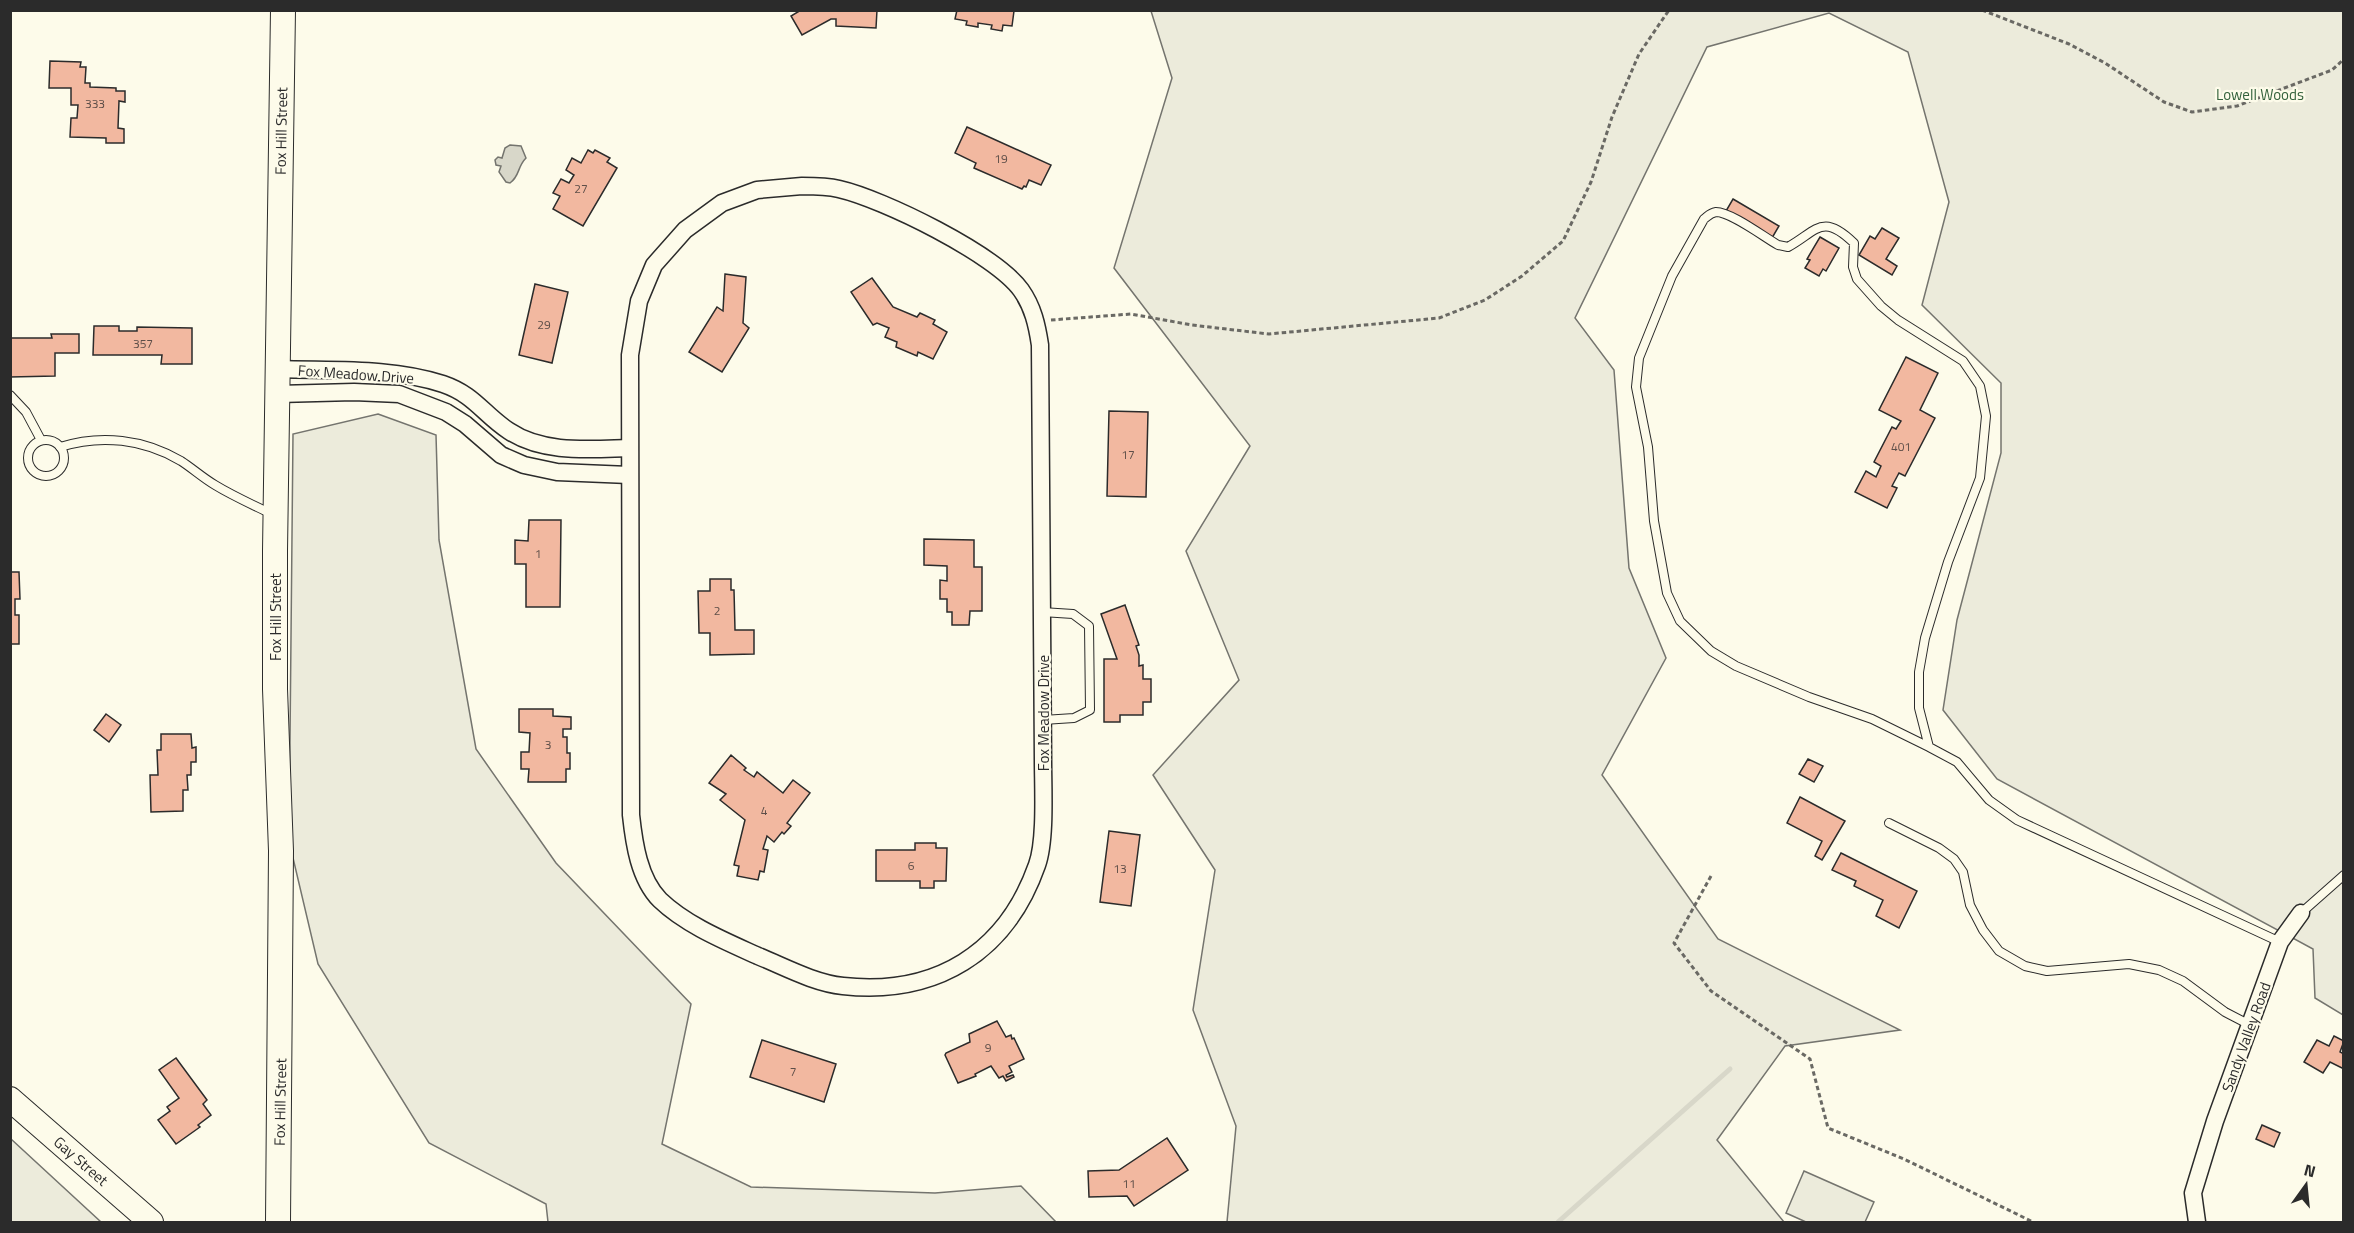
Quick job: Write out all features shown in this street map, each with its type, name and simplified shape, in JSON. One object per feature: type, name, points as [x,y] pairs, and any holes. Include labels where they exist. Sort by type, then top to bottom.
[{"type":"street","name":"Fox Hill Street","points":[[278,1222],[281,851],[275,689],[283,10]]},
{"type":"street","name":"Fox Meadow Drive","points":[[802,186],[838,189],[878,202],[958,242],[994,265],[1020,289],[1035,316],[1040,345],[1043,720],[1042,818],[1038,863],[1015,912],[997,935],[978,953],[957,967],[932,979],[876,987],[842,986],[807,976],[712,936],[659,899],[644,875],[634,845],[631,815],[629,448],[630,355],[639,301],[654,265],[685,230],[722,203],[757,190],[802,186]]},
{"type":"street","name":"Fox Meadow Drive","points":[[279,369],[415,376],[444,384],[471,397],[509,431],[529,442],[585,449],[629,448]]},
{"type":"street","name":"Fox Meadow Drive","points":[[278,394],[354,392],[399,394],[446,412],[465,424],[501,455],[524,465],[557,472],[629,475]]},
{"type":"street","name":"Sandy Valley Road","points":[[2197,1222],[2193,1193],[2215,1121],[2280,942],[2301,913]]},
{"type":"street","name":"Gay Street","points":[[10,1099],[151,1222]]},
{"type":"lane","points":[[1929,747],[1919,708],[1919,672],[1925,638],[1948,562],[1980,478],[1986,416],[1980,386],[1963,361],[1898,320],[1881,306],[1857,279],[1852,267],[1854,243],[1845,234],[1833,228],[1821,226],[1809,231],[1788,247],[1778,245],[1719,212],[1711,213],[1704,219],[1672,276],[1639,358],[1636,387],[1648,447],[1654,521],[1667,593],[1680,621],[1711,651],[1736,666],[1809,698],[1872,719],[1957,762],[1989,800],[2017,820],[2280,942]]},
{"type":"lane","points":[[10,395],[26,412],[41,440]]},
{"type":"lane","points":[[41,440],[51,440],[60,447],[64,458],[60,469],[49,475],[37,473],[29,465],[28,453],[31,447],[41,440]]},
{"type":"lane","points":[[60,447],[76,442],[100,440],[135,442],[158,449],[182,461],[214,484],[276,516]]},
{"type":"lane","points":[[1042,612],[1073,614],[1089,626],[1090,710],[1074,718],[1043,720]]},
{"type":"lane","points":[[1889,823],[1939,848],[1954,860],[1963,872],[1970,905],[1983,930],[1999,951],[2025,966],[2047,971],[2129,964],[2159,970],[2183,981],[2225,1012],[2250,1025]]},
{"type":"lane","name":"Sandy Valley Road","points":[[2301,913],[2343,875]]},
{"type":"path","points":[[1036,322],[1131,314],[1192,325],[1269,334],[1439,318],[1485,300],[1522,276],[1563,241],[1591,182],[1612,117],[1639,54],[1669,10]]},
{"type":"path","points":[[1982,10],[2069,44],[2105,63],[2164,102],[2192,112],[2237,106],[2332,70],[2343,59]]},
{"type":"path","points":[[1712,876],[1674,943],[1711,991],[1810,1059],[1827,1128],[1904,1159],[2033,1222]]},
{"type":"green space","name":"Lowell Woods","points":[[1151,11],[2343,11],[2343,1015],[2315,998],[2313,949],[1997,779],[1943,710],[1957,620],[2001,453],[2001,383],[1922,305],[1949,202],[1908,52],[1829,13],[1707,47],[1575,318],[1614,370],[1629,568],[1666,658],[1602,775],[1718,939],[1900,1030],[1785,1046],[1717,1140],[1784,1222],[1227,1222],[1236,1126],[1193,1010],[1215,870],[1153,775],[1239,680],[1186,551],[1250,446],[1114,268],[1172,78]]},
{"type":"green space","points":[[378,414],[436,435],[439,540],[476,749],[556,863],[691,1004],[662,1144],[751,1187],[935,1193],[1021,1186],[1056,1222],[548,1222],[546,1204],[429,1143],[318,964],[289,841],[293,434]]},
{"type":"green space","points":[[11,1139],[101,1222],[11,1222]]},
{"type":"green space","points":[[1804,1171],[1874,1202],[1865,1222],[1806,1222],[1786,1213]]},
{"type":"shaded area","points":[[510,145],[521,146],[526,158],[510,183],[506,182],[499,172],[501,166],[496,165],[495,160],[498,157],[502,158],[505,148]]},
{"type":"building","points":[[801,10],[877,10],[876,28],[836,26],[836,19],[831,19],[802,35],[791,16]]},
{"type":"building","points":[[957,10],[1017,10],[1014,11],[1012,26],[1003,25],[1002,31],[991,29],[992,25],[978,23],[978,27],[966,25],[967,21],[955,19]]},
{"type":"building","points":[[50,61],[81,62],[80,67],[86,67],[85,83],[90,83],[90,87],[116,88],[116,91],[125,91],[125,102],[119,101],[118,128],[124,129],[124,143],[106,143],[106,138],[70,137],[71,118],[77,118],[78,105],[71,105],[71,88],[49,88]]},
{"type":"building","points":[[967,127],[1051,165],[1041,185],[1029,180],[1026,187],[1022,189],[974,168],[976,163],[955,153]]},
{"type":"building","points":[[588,150],[593,153],[595,150],[610,158],[607,162],[617,168],[583,226],[553,209],[560,196],[553,193],[561,179],[569,183],[574,175],[566,170],[572,158],[581,163]]},
{"type":"building","points":[[1733,199],[1779,226],[1772,238],[1726,211]]},
{"type":"building","points":[[1882,228],[1899,238],[1886,259],[1897,266],[1892,275],[1859,255],[1870,236],[1875,239]]},
{"type":"building","points":[[1820,237],[1839,248],[1826,271],[1823,269],[1819,276],[1805,268],[1810,260],[1807,259]]},
{"type":"building","points":[[725,274],[746,277],[743,323],[749,328],[722,372],[689,352],[717,307],[723,311]]},
{"type":"building","points":[[872,278],[893,307],[917,317],[920,313],[935,320],[933,324],[947,332],[933,359],[918,352],[917,356],[896,347],[897,342],[885,337],[889,328],[877,323],[873,325],[851,292]]},
{"type":"building","points":[[535,284],[568,292],[552,363],[519,355]]},
{"type":"building","points":[[94,326],[119,326],[119,331],[137,331],[137,327],[192,328],[192,364],[161,364],[162,355],[93,355]]},
{"type":"building","points":[[51,334],[79,334],[79,353],[55,353],[55,376],[10,377],[10,338],[52,338]]},
{"type":"building","points":[[1906,357],[1938,373],[1920,410],[1935,418],[1905,476],[1899,473],[1892,486],[1897,488],[1887,508],[1855,492],[1866,471],[1876,477],[1881,466],[1874,462],[1892,427],[1896,429],[1901,421],[1879,410]]},
{"type":"building","points":[[1109,411],[1148,412],[1146,497],[1107,496]]},
{"type":"building","points":[[529,520],[561,520],[560,607],[526,607],[526,564],[515,564],[515,540],[528,541]]},
{"type":"building","points":[[924,539],[974,540],[974,567],[982,567],[982,611],[970,611],[969,625],[952,625],[952,612],[947,612],[947,599],[940,599],[940,580],[947,581],[947,566],[924,565]]},
{"type":"building","points":[[10,572],[19,572],[20,599],[15,599],[15,615],[19,615],[19,644],[10,644]]},
{"type":"building","points":[[710,579],[731,579],[731,590],[734,590],[735,630],[754,630],[754,654],[710,655],[710,633],[699,633],[698,591],[710,591]]},
{"type":"building","points":[[1125,605],[1139,645],[1136,646],[1139,666],[1143,665],[1143,679],[1151,679],[1151,702],[1143,702],[1143,715],[1120,715],[1120,722],[1104,722],[1104,659],[1117,659],[1101,614]]},
{"type":"building","points":[[519,709],[553,709],[553,716],[571,717],[571,729],[563,729],[563,737],[567,737],[567,753],[570,753],[570,769],[566,769],[566,782],[528,782],[529,769],[521,769],[521,752],[529,752],[530,733],[519,732]]},
{"type":"building","points":[[106,714],[121,725],[109,742],[94,730]]},
{"type":"building","points":[[161,734],[191,734],[192,748],[196,747],[196,762],[191,762],[191,775],[187,775],[188,790],[183,790],[183,811],[151,812],[150,775],[158,775],[157,750],[161,750]]},
{"type":"building","points":[[731,755],[746,768],[744,770],[754,777],[757,772],[783,793],[793,780],[810,793],[787,823],[791,826],[784,834],[782,832],[774,842],[767,836],[763,849],[768,850],[764,872],[760,871],[758,880],[737,876],[739,866],[734,865],[745,820],[720,800],[726,794],[709,783]]},
{"type":"building","points":[[1808,759],[1823,766],[1814,782],[1799,774]]},
{"type":"building","points":[[1800,797],[1845,821],[1822,860],[1815,856],[1822,841],[1787,823]]},
{"type":"building","points":[[1109,831],[1140,835],[1131,906],[1100,902]]},
{"type":"building","points":[[915,843],[936,843],[936,848],[947,848],[946,881],[934,881],[934,888],[920,888],[920,881],[876,881],[876,850],[915,850]]},
{"type":"building","points":[[1841,853],[1917,891],[1899,928],[1876,916],[1883,900],[1854,886],[1856,881],[1832,870]]},
{"type":"building","points":[[997,1021],[1006,1037],[1011,1035],[1012,1039],[1014,1038],[1024,1059],[1009,1066],[1012,1072],[1006,1075],[1014,1077],[1006,1081],[1003,1076],[999,1078],[991,1066],[975,1074],[976,1076],[958,1083],[946,1053],[970,1042],[969,1034]]},
{"type":"building","points":[[2334,1036],[2344,1041],[2340,1052],[2344,1054],[2344,1069],[2330,1062],[2323,1073],[2304,1062],[2317,1040],[2329,1046]]},
{"type":"building","points":[[762,1040],[836,1064],[824,1102],[750,1077]]},
{"type":"building","points":[[176,1058],[207,1100],[203,1104],[211,1115],[198,1125],[200,1127],[176,1144],[158,1120],[170,1111],[167,1107],[179,1098],[159,1070]]},
{"type":"building","points":[[2262,1125],[2280,1133],[2274,1147],[2256,1139]]},
{"type":"building","points":[[1167,1138],[1188,1170],[1134,1206],[1127,1196],[1089,1197],[1088,1171],[1119,1170]]},
{"type":"waterway","points":[[1558,1222],[1730,1069]]}]
